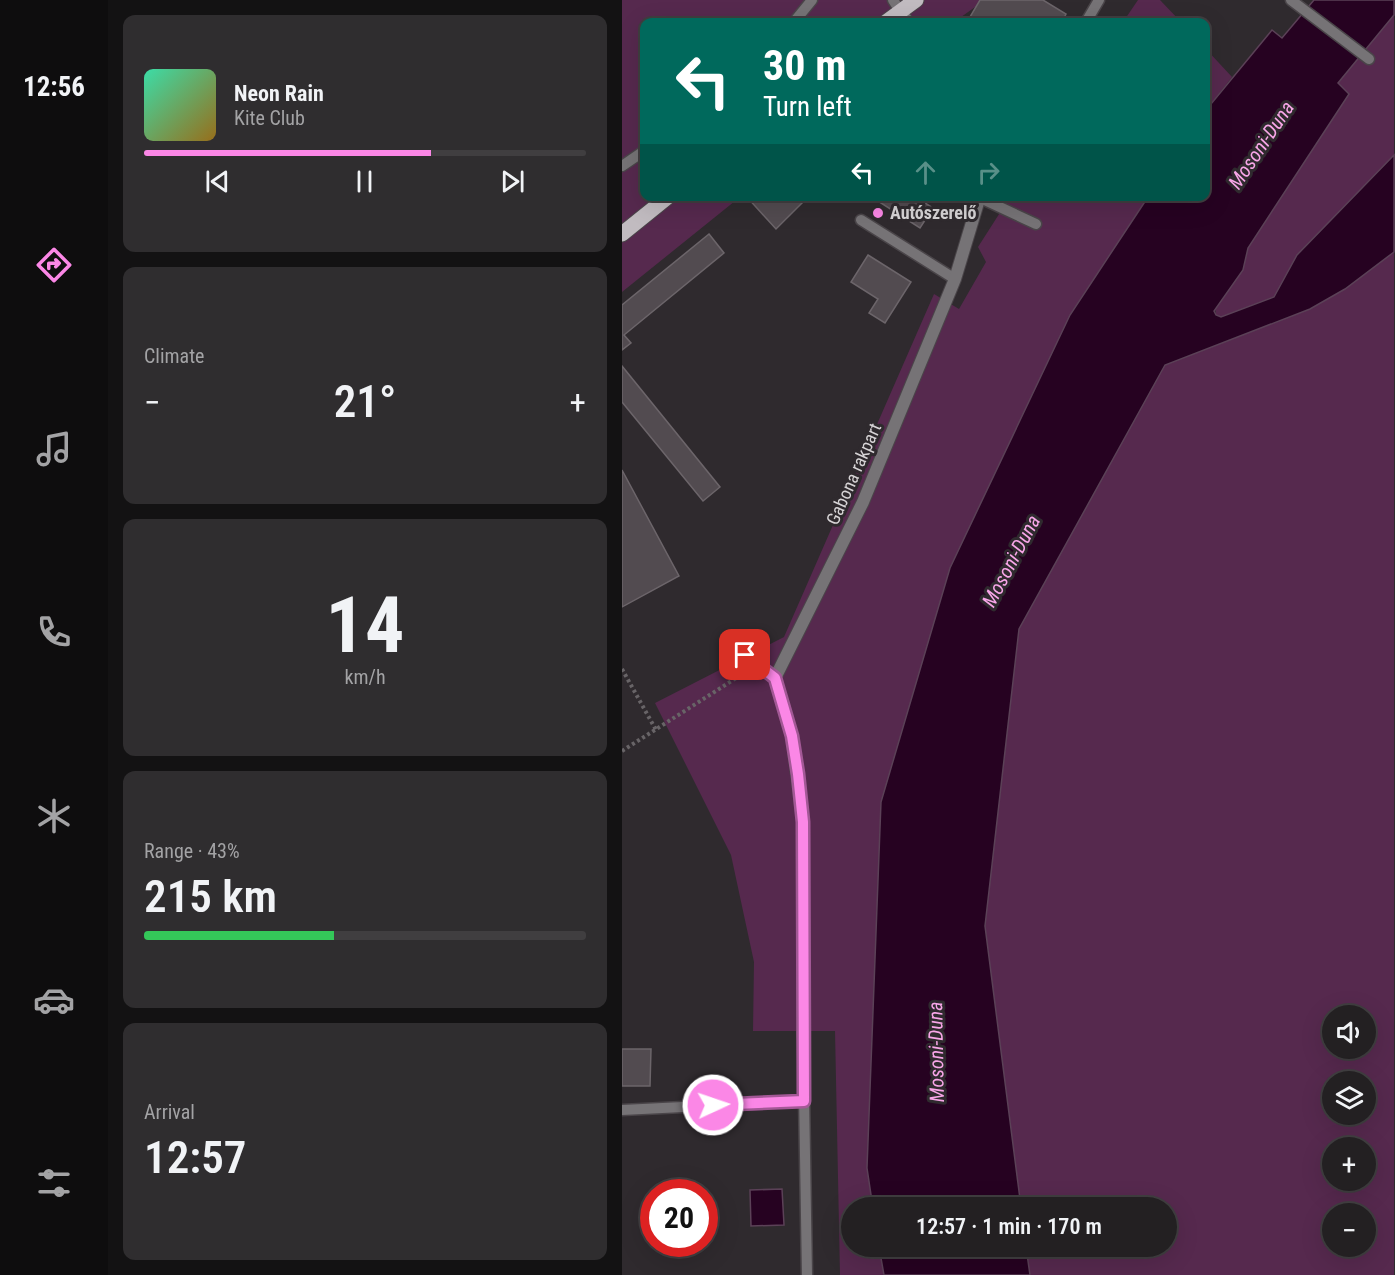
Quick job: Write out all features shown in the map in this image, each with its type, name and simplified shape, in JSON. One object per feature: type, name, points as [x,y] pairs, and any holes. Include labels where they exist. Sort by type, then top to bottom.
[{"type":"main road","points":[[901,11],[916,0]]},
{"type":"main road","points":[[622,234],[663,201]]},
{"type":"street","name":"Gabona rakpart","points":[[775,678],[863,502],[955,279],[978,201]]},
{"type":"street","points":[[775,678],[792,736],[803,822],[803,1035]]},
{"type":"lane","points":[[797,18],[812,0]]},
{"type":"lane","points":[[1088,18],[1099,0]]},
{"type":"lane","points":[[1291,0],[1369,59]]},
{"type":"lane","points":[[622,166],[640,155]]},
{"type":"lane","points":[[987,201],[1036,224]]},
{"type":"lane","points":[[861,220],[955,279]]},
{"type":"lane","points":[[745,655],[775,678]]},
{"type":"lane","points":[[803,1035],[807,1275]]},
{"type":"lane","points":[[622,1110],[804,1101]]},
{"type":"path","points":[[622,751],[758,665]]},
{"type":"path","points":[[622,669],[656,730]]},
{"type":"shaded area","points":[[622,0],[985,0],[960,18],[640,18],[640,201],[735,201],[622,292]]},
{"type":"shaded area","points":[[1138,0],[1160,0],[1177,18],[1126,18]]},
{"type":"shaded area","points":[[1394,15],[1394,155],[1297,255],[1274,297],[1221,317],[1216,315],[1215,306],[1243,270],[1248,248],[1348,94],[1338,83]]},
{"type":"shaded area","points":[[1210,53],[1232,77],[1210,105]]},
{"type":"shaded area","points":[[1007,201],[1145,201],[1070,315],[867,1168],[871,1197],[841,1197],[841,1257],[881,1257],[884,1275],[840,1275],[835,1031],[753,1031],[754,962],[731,855],[655,703],[784,637],[934,294],[959,309],[986,262],[978,247]]},
{"type":"shaded area","points":[[1394,252],[1394,1275],[1030,1275],[1027,1257],[1177,1257],[1177,1197],[1020,1197],[985,926],[1019,629],[1165,365],[1310,309],[1345,289]]},
{"type":"water","name":"Mosoni-Duna","points":[[1314,0],[1394,0],[1394,15],[1338,83],[1349,94],[1248,248],[1243,270],[1214,311],[1216,315],[1221,317],[1274,297],[1297,255],[1394,155],[1394,252],[1345,289],[1310,309],[1165,365],[1019,629],[985,926],[1020,1197],[871,1197],[867,1168],[881,802],[950,568],[1070,315],[1145,201],[1210,201],[1210,105],[1272,30],[1282,38]]},
{"type":"water","points":[[782,1189],[784,1225],[751,1226],[750,1190]]},
{"type":"water","points":[[881,1257],[1027,1257],[1030,1275],[884,1275]]},
{"type":"building","points":[[980,0],[1043,0],[1066,14],[1064,18],[969,18]]},
{"type":"building","points":[[751,201],[804,201],[776,229]]},
{"type":"building","points":[[878,201],[922,201],[933,208],[920,228]]},
{"type":"building","points":[[709,234],[724,253],[624,335],[631,343],[622,350],[622,305]]},
{"type":"building","points":[[868,255],[911,282],[885,323],[869,313],[878,299],[851,282]]},
{"type":"building","points":[[622,366],[720,487],[703,501],[622,402]]},
{"type":"building","points":[[622,470],[679,576],[622,607]]},
{"type":"building","points":[[622,1049],[651,1049],[650,1086],[622,1086]]},
{"type":"place","name":"Autószerelő","points":[[878,213]]},
{"type":"route","points":[[713,1105],[804,1101],[803,822],[798,774],[792,736],[775,678],[745,655]]}]
